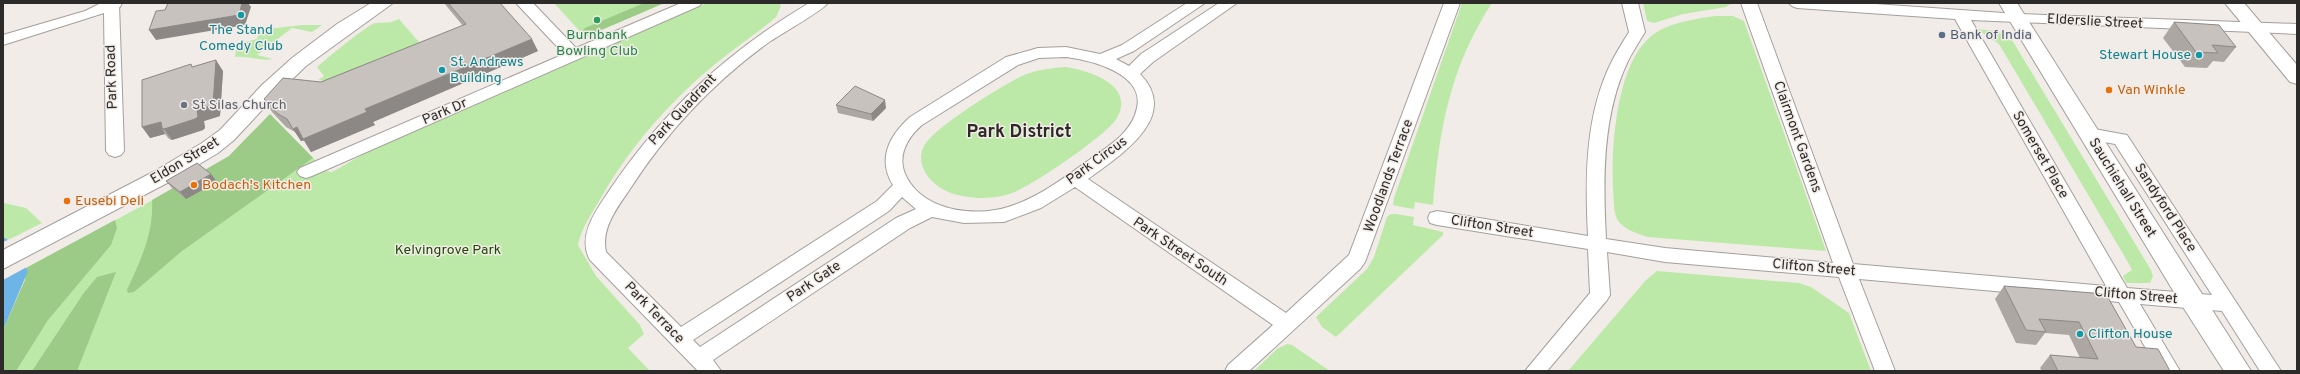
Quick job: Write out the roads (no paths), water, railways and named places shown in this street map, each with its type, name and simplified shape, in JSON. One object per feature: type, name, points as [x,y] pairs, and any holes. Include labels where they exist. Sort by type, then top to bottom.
[{"type":"street","points":[[3,40],[90,14],[111,3]]},
{"type":"street","name":"Park Road","points":[[111,3],[115,151]]},
{"type":"street","name":"Eldon Street","points":[[3,260],[210,148],[227,135],[269,90],[299,62],[344,28],[384,3]]},
{"type":"street","points":[[524,3],[575,56]]},
{"type":"street","name":"Park Dr","points":[[306,172],[694,3]]},
{"type":"street","name":"Park Quadrant","points":[[597,255],[594,243],[602,218],[635,164],[670,121],[711,79],[739,56],[788,21],[820,3]]},
{"type":"street","points":[[1104,58],[1128,48],[1196,3]]},
{"type":"street","points":[[1130,74],[1147,58],[1230,3]]},
{"type":"street","name":"Woodlands Terrace","points":[[1287,324],[1353,264],[1361,252],[1452,3]]},
{"type":"street","points":[[1535,371],[1600,295],[1596,147],[1603,110],[1617,65],[1637,32],[1630,3]]},
{"type":"street","name":"Clairmont Gardens","points":[[1749,3],[1846,271],[1885,371]]},
{"type":"street","name":"Elderslie Street","points":[[1797,3],[1960,15],[2013,11],[2255,28],[2297,29]]},
{"type":"street","points":[[2234,3],[2297,78]]},
{"type":"street","name":"Sauchiehall Street","points":[[2013,11],[2192,301],[2238,371]]},
{"type":"street","name":"Somerset Place","points":[[1960,15],[2123,295],[2170,371]]},
{"type":"street","name":"Park Circus","points":[[1066,52],[1104,58],[1130,74],[1138,83],[1145,98],[1145,114],[1142,123],[1125,142],[1034,204],[1004,215],[978,218],[941,212],[932,209],[916,200],[903,186],[895,171],[895,150],[907,129],[931,110],[1002,66],[1023,57],[1038,53],[1066,52]]},
{"type":"street","name":"Sandyford Place","points":[[2089,134],[2121,139],[2226,304],[2271,371]]},
{"type":"street","name":"Park Street South","points":[[1074,178],[1287,324]]},
{"type":"street","name":"Park Gate","points":[[678,338],[883,206],[903,186]]},
{"type":"street","name":"Park Gate","points":[[705,365],[902,223],[932,209]]},
{"type":"street","name":"Clifton Street","points":[[1437,218],[1665,255],[2192,301]]},
{"type":"street","name":"Park Terrace","points":[[597,255],[705,365]]},
{"type":"street","points":[[2192,301],[2226,304]]},
{"type":"street","points":[[1235,371],[1287,324]]},
{"type":"water","points":[[3,237],[8,240],[28,271],[3,330]]},
{"type":"place","name":"The Stand Comedy Club","points":[[241,15]]},
{"type":"place","name":"Burnbank Bowling Club","points":[[597,20]]},
{"type":"place","name":"Bank of India","points":[[1942,35]]},
{"type":"place","name":"Stewart House","points":[[2199,55]]},
{"type":"place","name":"St. Andrews Building","points":[[442,70]]},
{"type":"place","name":"Van Winkle","points":[[2109,90]]},
{"type":"place","name":"St Silas Church","points":[[184,105]]},
{"type":"place","name":"Bodach's Kitchen","points":[[194,185]]},
{"type":"place","name":"Eusebi Deli","points":[[67,201]]},
{"type":"place","name":"Clifton House","points":[[2080,334]]},
{"type":"district","name":"Park District","points":[[1019,132]]},
{"type":"park label","name":"Kelvingrove Park","points":[[448,250]]}]
